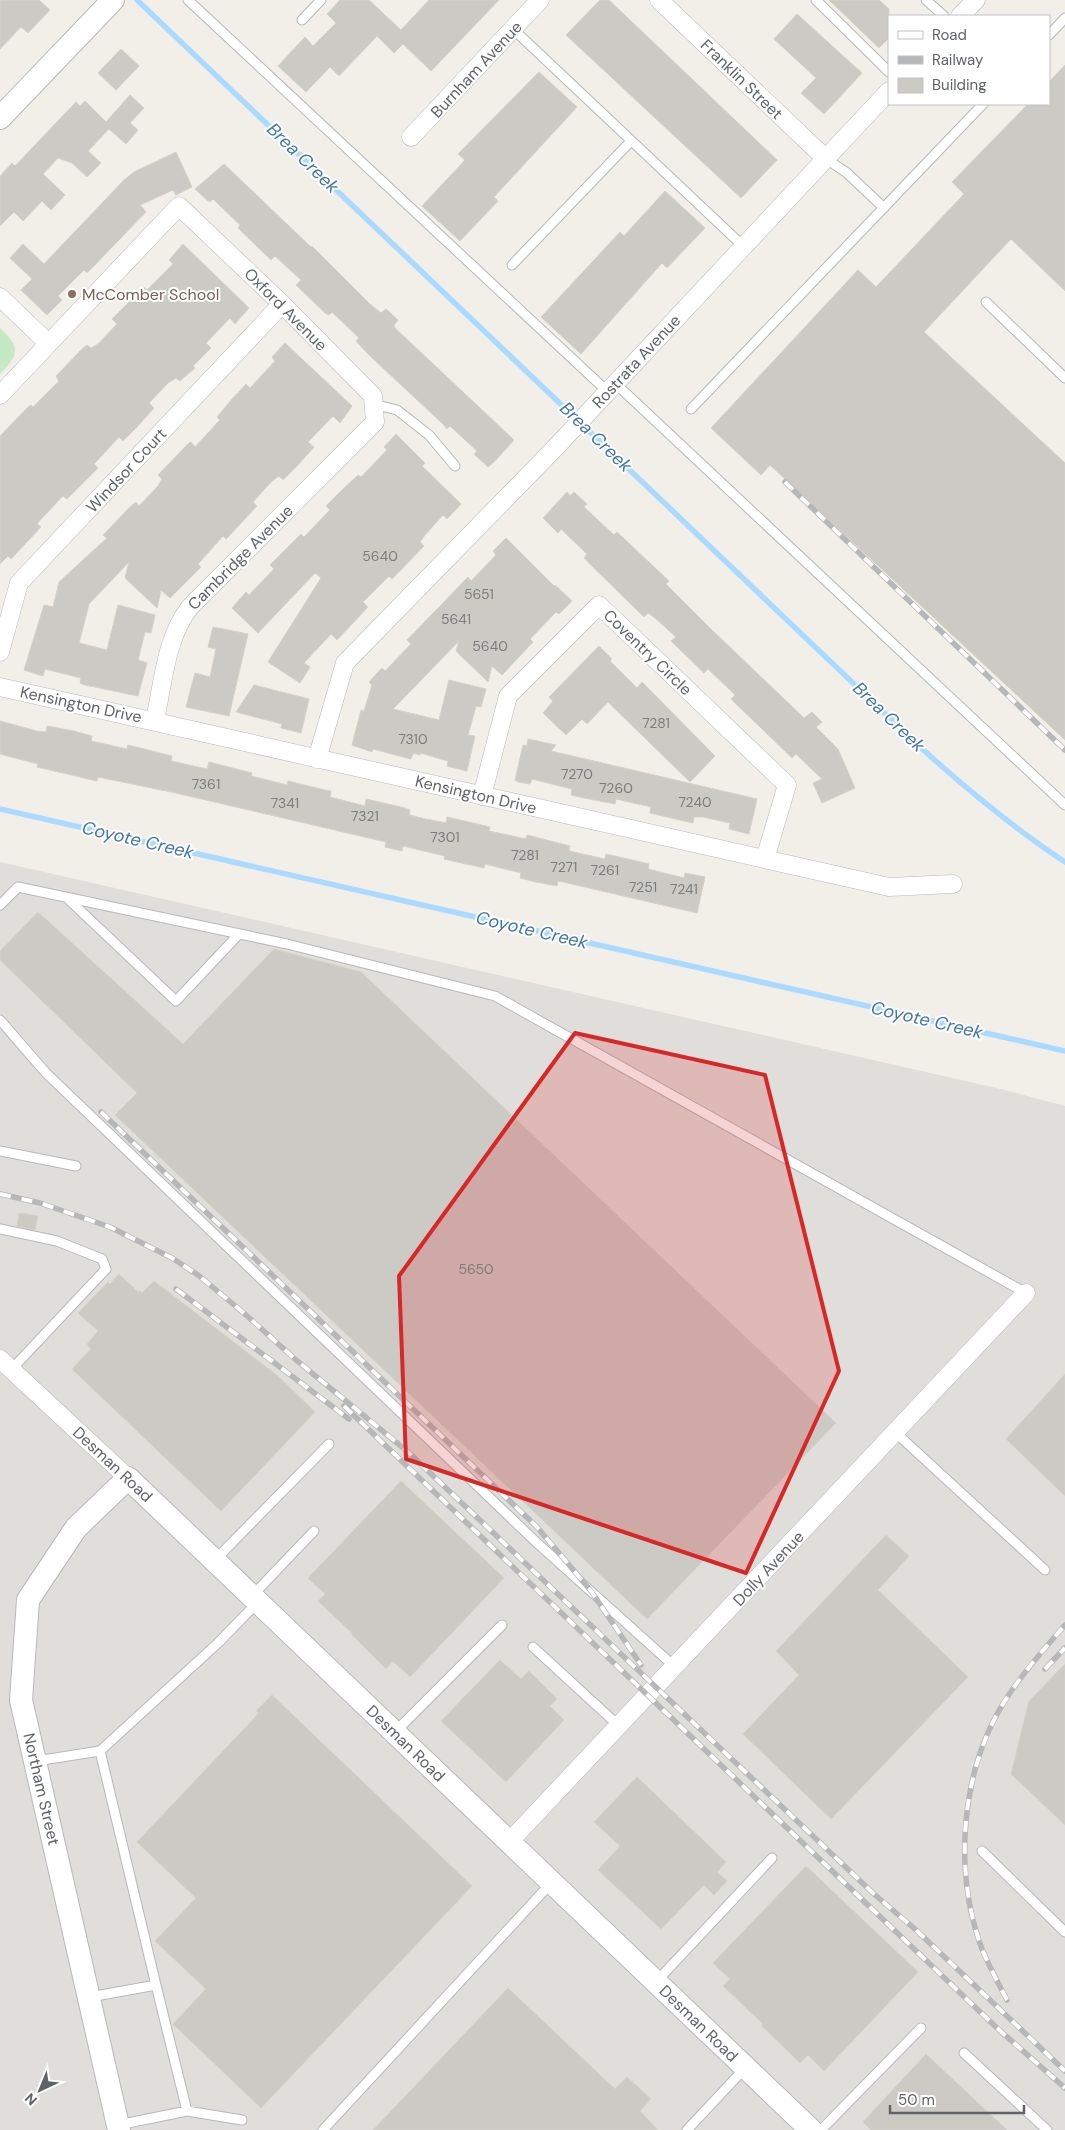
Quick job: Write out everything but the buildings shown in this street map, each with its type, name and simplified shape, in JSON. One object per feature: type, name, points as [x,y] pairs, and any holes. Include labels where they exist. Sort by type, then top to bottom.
[{"type":"street","name":"Burnham Avenue","points":[[411,137],[540,0]]},
{"type":"street","name":"Franklin Street","points":[[659,0],[825,158]]},
{"type":"street","points":[[961,15],[976,0]]},
{"type":"street","points":[[0,118],[108,5]]},
{"type":"street","name":"Rostrata Avenue","points":[[317,759],[345,662],[555,448],[888,92]]},
{"type":"street","name":"Oxford Avenue","points":[[48,343],[179,206],[282,304],[373,396],[375,422]]},
{"type":"street","points":[[0,297],[48,343],[0,395]]},
{"type":"street","name":"Windsor Court","points":[[0,652],[19,583],[282,304]]},
{"type":"street","name":"Cambridge Avenue","points":[[155,720],[174,634],[179,620],[375,422]]},
{"type":"street","name":"Coventry Circle","points":[[482,796],[508,696],[599,605],[787,785],[765,859]]},
{"type":"street","name":"Kensington Drive","points":[[0,687],[155,720],[317,759],[889,887],[953,884]]},
{"type":"street","name":"Dolly Avenue","points":[[509,1842],[676,1667],[1026,1293]]},
{"type":"street","name":"Desman Road","points":[[6,1364],[128,1478],[811,2130]]},
{"type":"street","name":"Northam Street","points":[[119,2127],[21,1700],[28,1600],[76,1528],[128,1478]]},
{"type":"lane","points":[[188,0],[610,390],[1065,805]]},
{"type":"lane","points":[[302,20],[321,0]]},
{"type":"lane","points":[[816,0],[888,71]]},
{"type":"lane","points":[[926,0],[943,15]]},
{"type":"lane","points":[[1050,34],[1065,18]]},
{"type":"lane","points":[[513,29],[742,246]]},
{"type":"lane","points":[[691,409],[982,105]]},
{"type":"lane","points":[[512,265],[632,141]]},
{"type":"lane","points":[[825,158],[847,173],[884,208]]},
{"type":"lane","points":[[986,302],[1065,378]]},
{"type":"lane","points":[[373,404],[397,410],[429,435],[455,466]]},
{"type":"lane","points":[[0,905],[18,887],[239,934],[496,996],[1026,1293]]},
{"type":"lane","points":[[66,897],[176,1001],[239,934]]},
{"type":"lane","points":[[0,1020],[53,1080],[536,1542],[676,1667]]},
{"type":"lane","points":[[0,1151],[76,1166]]},
{"type":"lane","points":[[0,1229],[57,1241],[102,1259],[106,1269],[6,1364]]},
{"type":"lane","points":[[895,1432],[1045,1570]]},
{"type":"lane","points":[[215,1561],[329,1444]]},
{"type":"lane","points":[[36,1761],[100,1751],[218,1643],[314,1531]]},
{"type":"lane","points":[[394,1732],[502,1624]]},
{"type":"lane","points":[[533,1648],[619,1726]]},
{"type":"lane","points":[[100,1751],[187,2112]]},
{"type":"lane","points":[[982,1851],[1065,1932]]},
{"type":"lane","points":[[656,1982],[772,1858]]},
{"type":"lane","points":[[323,2130],[552,1882]]},
{"type":"lane","points":[[90,1997],[156,1985]]},
{"type":"lane","points":[[821,2130],[921,2028]]},
{"type":"lane","points":[[964,2053],[1047,2130]]},
{"type":"lane","points":[[687,2130],[746,2068]]},
{"type":"lane","points":[[119,2127],[187,2112],[242,2120]]},
{"type":"highlighted area","points":[[575,1033],[765,1075],[839,1371],[746,1573],[406,1459],[399,1276]]},
{"type":"shaded area","points":[[0,862],[1005,1090],[1065,1106],[1065,2130],[0,2130]]},
{"type":"green space","points":[[0,328],[12,341],[15,351],[11,361],[0,374]]},
{"type":"waterway","name":"Brea Creek","points":[[137,0],[918,745],[989,806],[1065,862]]},
{"type":"waterway","name":"Coyote Creek","points":[[0,809],[1065,1051]]},
{"type":"railway","points":[[785,482],[1065,750]]},
{"type":"railway","points":[[101,1112],[537,1527],[591,1591],[641,1665]]},
{"type":"railway","points":[[0,1194],[40,1203],[110,1227],[172,1258],[198,1275],[295,1359],[407,1451],[874,1894],[916,1930],[1065,2071]]},
{"type":"railway","points":[[176,1289],[349,1419]]},
{"type":"railway","points":[[344,1406],[997,2028],[1065,2088]]},
{"type":"railway","points":[[1007,2000],[982,1949],[973,1918],[967,1885],[966,1817],[972,1784],[981,1752],[993,1721],[1023,1675],[1065,1625]]},
{"type":"railway","points":[[1045,1669],[1065,1648]]},
{"type":"place","name":"McComber School","points":[[72,294]]}]
